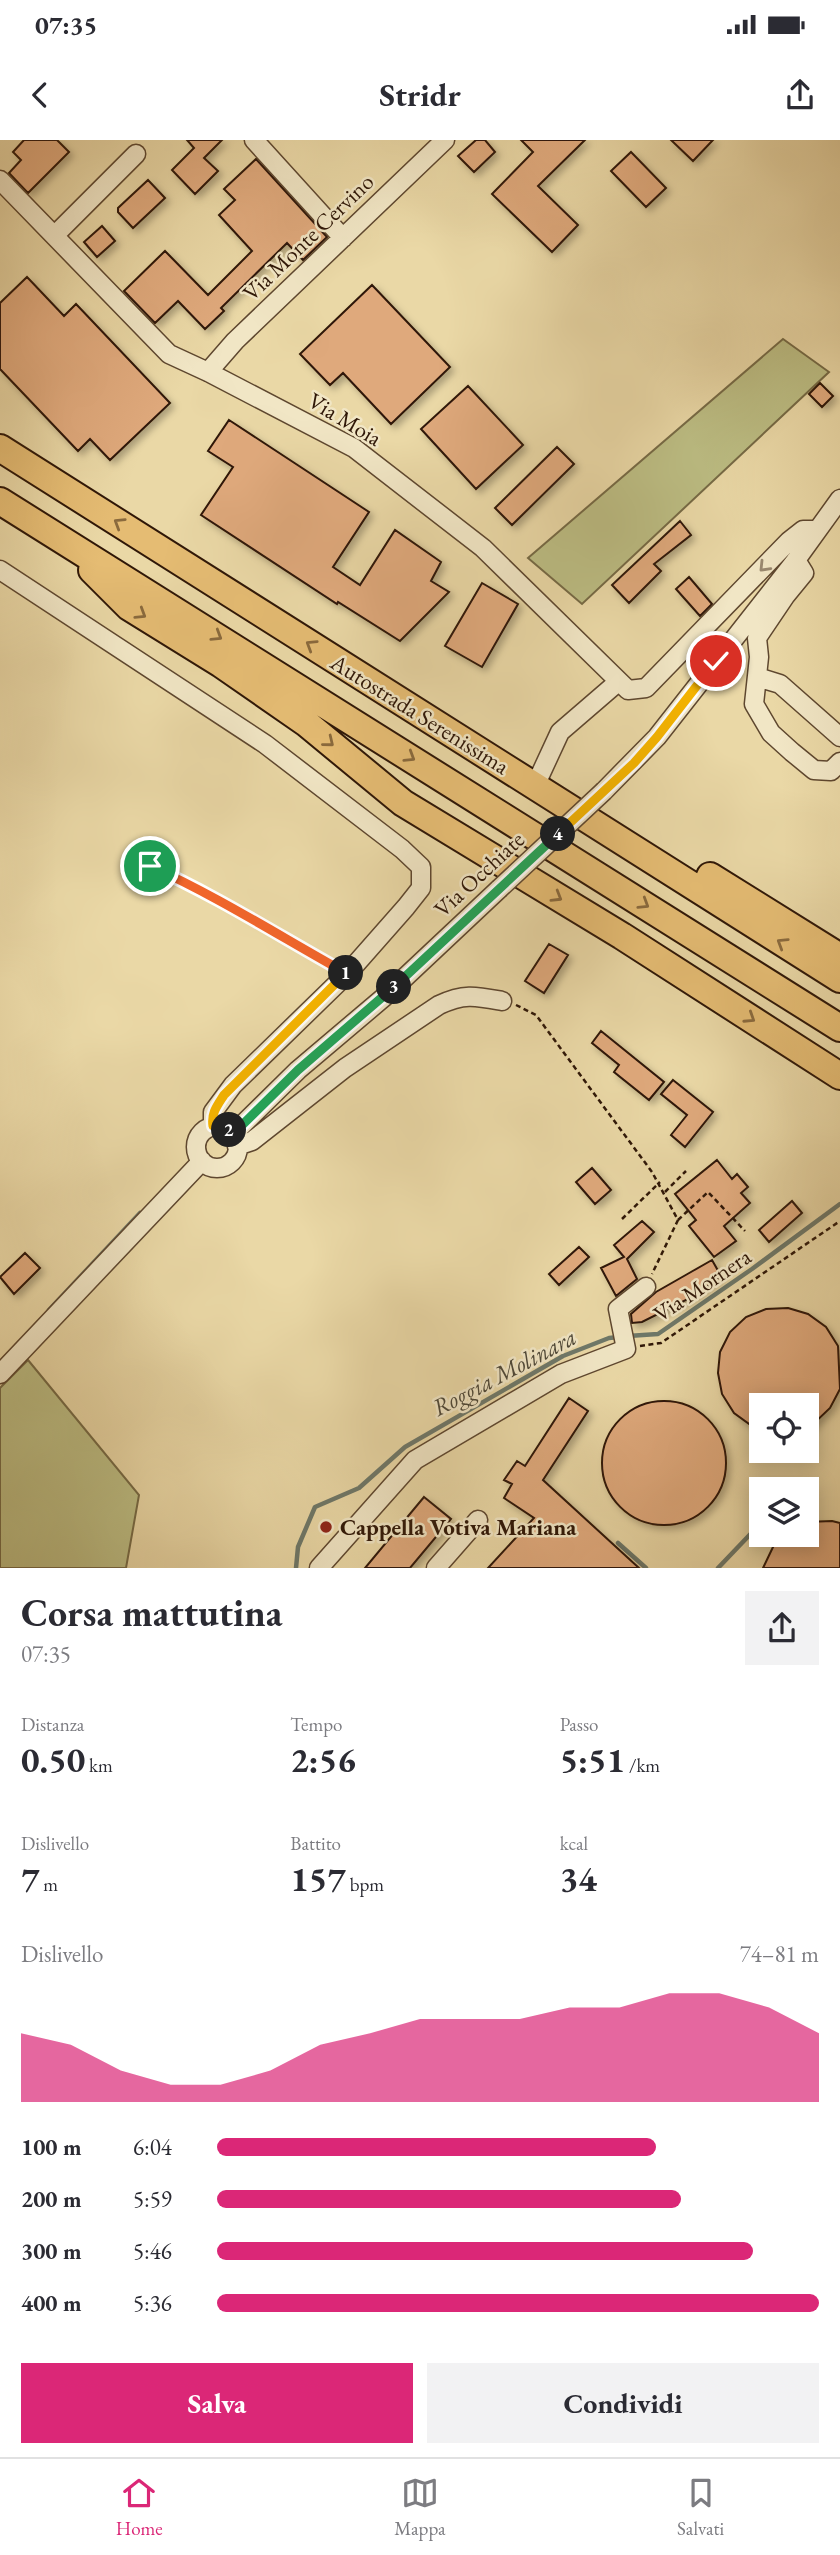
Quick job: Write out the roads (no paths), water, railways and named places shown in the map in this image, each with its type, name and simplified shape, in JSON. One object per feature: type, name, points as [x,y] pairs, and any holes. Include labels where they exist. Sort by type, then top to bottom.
[{"type":"highway","name":"Autostrada Serenissima","points":[[0,448],[840,979]]},
{"type":"highway","name":"Autostrada Serenissima","points":[[0,501],[840,1028]]},
{"type":"highway","points":[[55,535],[129,607],[221,664],[306,723],[403,803],[622,936],[840,1076]]},
{"type":"highway","points":[[535,786],[651,839],[840,957]]},
{"type":"street","points":[[254,140],[343,238]]},
{"type":"street","name":"Via Monte Cervino","points":[[208,372],[235,341],[445,140]]},
{"type":"street","points":[[55,234],[136,154]]},
{"type":"street","name":"Via Moia","points":[[0,180],[169,354],[354,448],[483,548],[618,682]]},
{"type":"street","name":"Via Occhiate","points":[[235,1140],[298,1070],[383,998],[604,791],[657,737],[796,560],[840,499]]},
{"type":"street","points":[[535,786],[560,732],[618,682],[628,690],[646,688],[789,541],[803,530],[817,530]]},
{"type":"street","points":[[796,560],[804,573],[757,638],[754,704],[771,733],[814,770],[831,771],[840,762]]},
{"type":"street","points":[[0,570],[265,744],[402,849],[421,867],[421,888],[347,974],[233,1085],[213,1112],[213,1126]]},
{"type":"street","points":[[757,677],[780,684],[840,737]]},
{"type":"street","points":[[235,1140],[233,1159],[222,1167],[208,1166],[196,1150],[196,1143],[202,1132],[213,1126],[224,1128],[235,1140],[252,1141],[345,1068],[455,997],[472,995],[502,1001]]},
{"type":"street","points":[[0,1374],[202,1161]]},
{"type":"street","points":[[319,1568],[415,1460],[561,1374],[625,1344],[618,1309],[646,1287]]},
{"type":"street","points":[[436,1568],[478,1520]]},
{"type":"waterway","name":"Roggia Molinara","points":[[628,1336],[658,1334],[840,1204]]},
{"type":"waterway","points":[[49,1310],[140,1213]]},
{"type":"waterway","name":"Roggia Molinara","points":[[296,1568],[298,1547],[315,1507],[359,1488],[405,1447],[563,1356],[609,1338],[619,1337]]},
{"type":"waterway","points":[[718,1568],[749,1536]]},
{"type":"waterway","points":[[618,1543],[646,1568]]},
{"type":"place","name":"Cappella Votiva Mariana","points":[[326,1527]]}]
